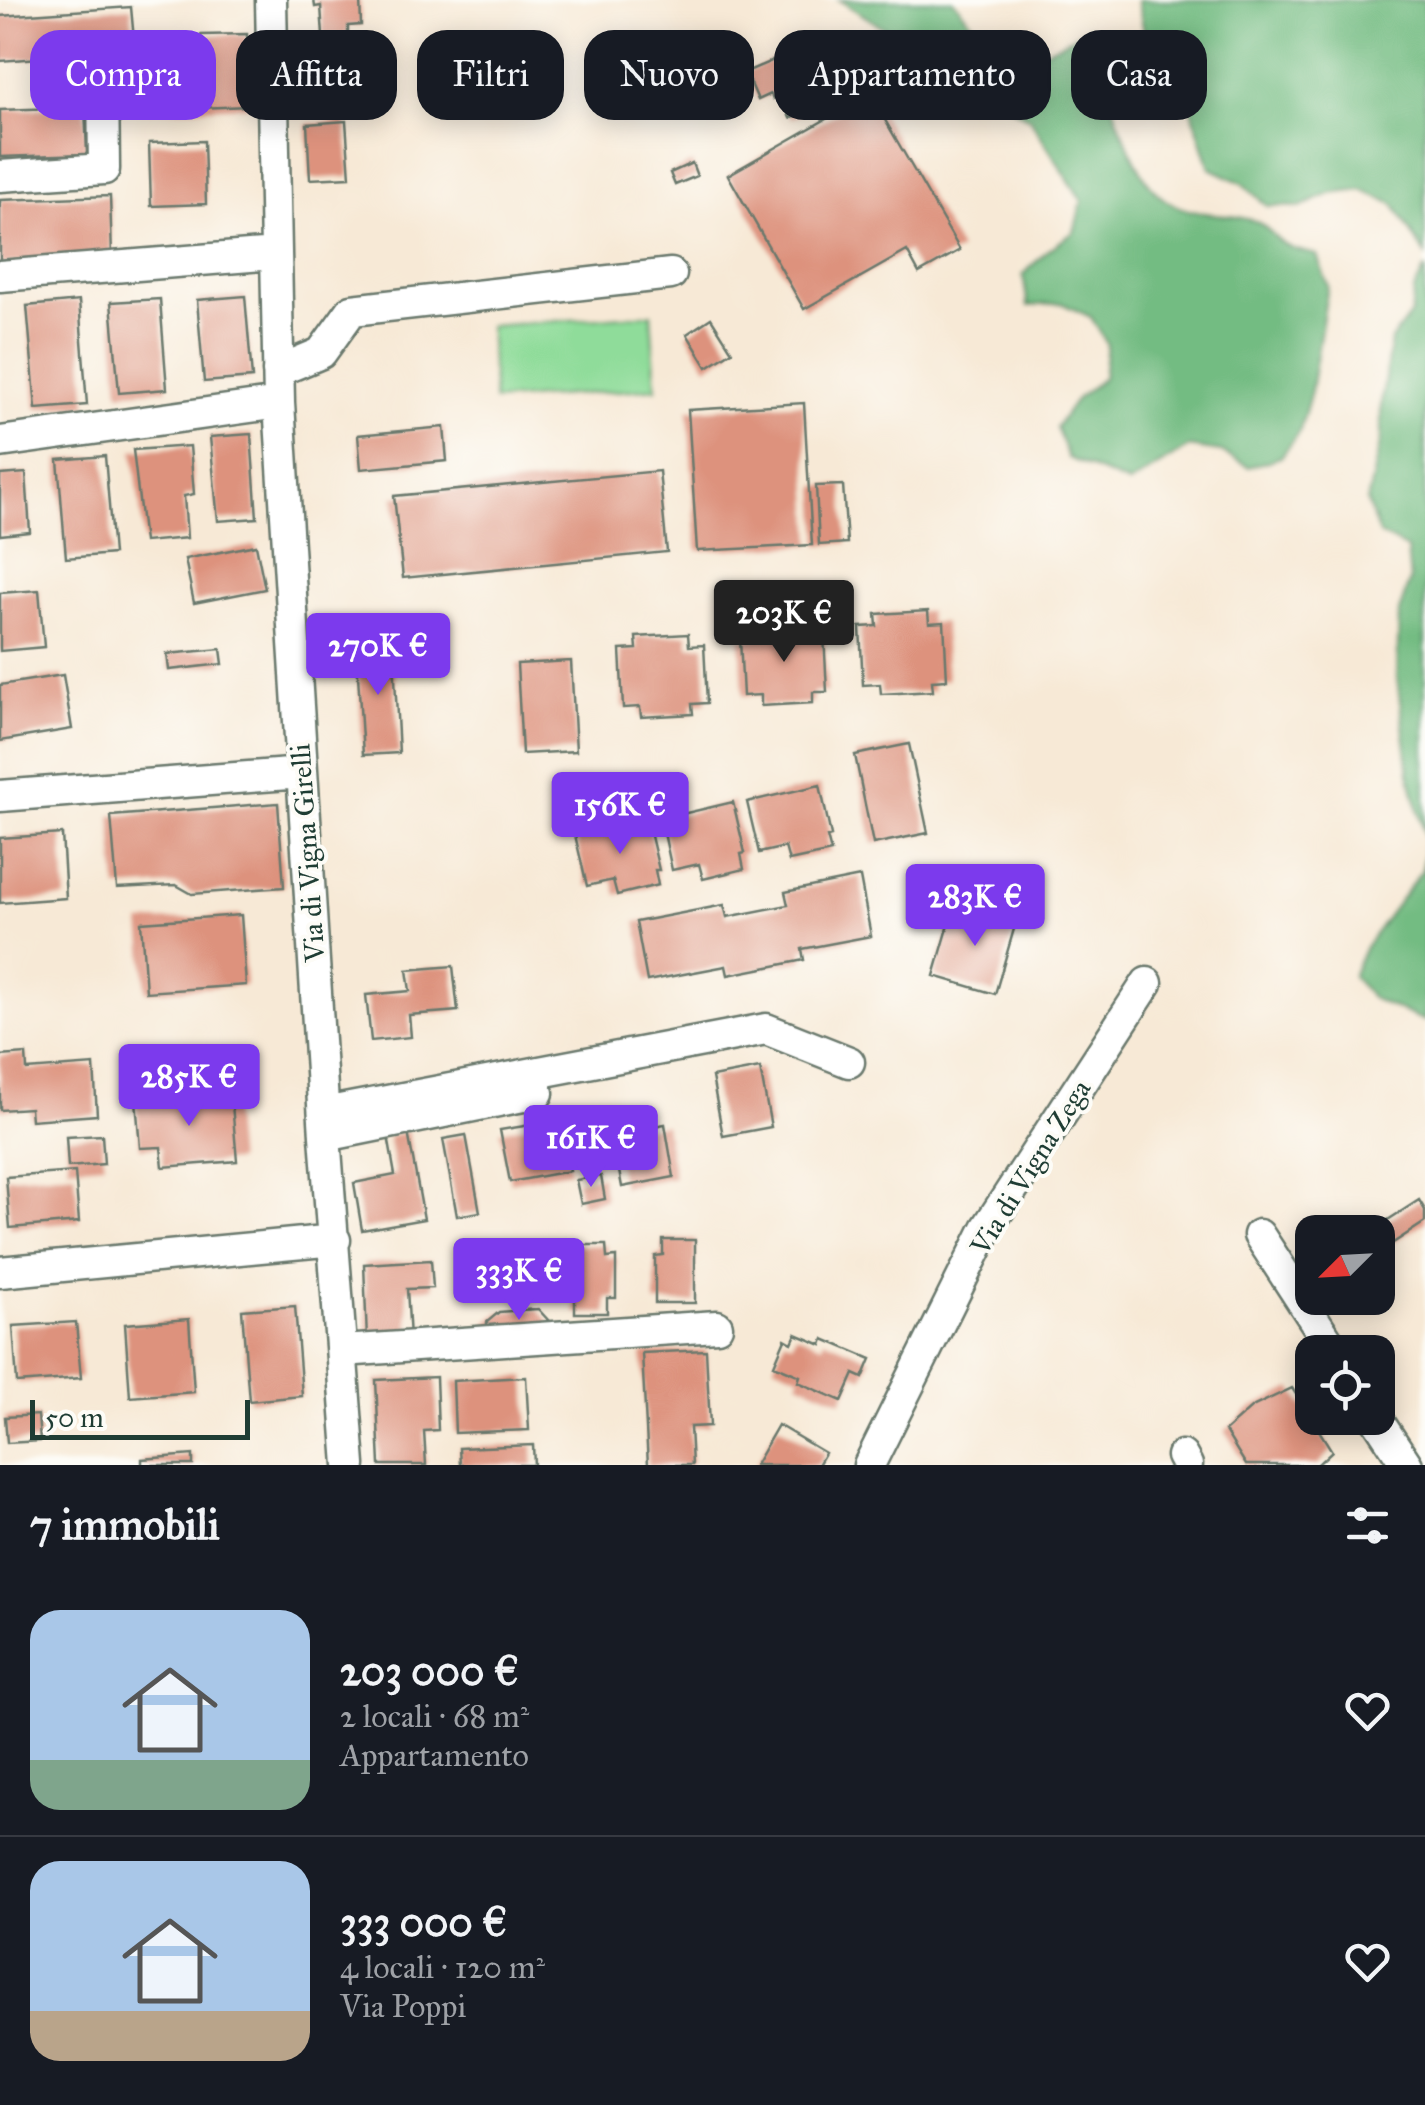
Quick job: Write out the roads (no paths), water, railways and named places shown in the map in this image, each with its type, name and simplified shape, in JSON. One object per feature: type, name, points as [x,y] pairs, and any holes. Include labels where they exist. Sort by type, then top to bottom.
[{"type":"street","name":"Via di Vigna Girelli","points":[[271,0],[279,403],[350,1465]]},
{"type":"street","points":[[0,176],[104,169],[103,120]]},
{"type":"street","points":[[0,276],[275,254]]},
{"type":"street","points":[[278,370],[321,353],[352,310],[671,274]]},
{"type":"street","points":[[0,442],[279,403]]},
{"type":"street","points":[[0,796],[302,773]]},
{"type":"street","name":"Via di Vigna Zega","points":[[869,1465],[987,1228],[1148,983]]},
{"type":"street","points":[[325,1124],[766,1029],[850,1062]]},
{"type":"street","points":[[325,1124],[712,1059]]},
{"type":"street","points":[[1259,1235],[1324,1335]]},
{"type":"street","points":[[0,1272],[335,1240]]},
{"type":"street","points":[[342,1351],[717,1326]]},
{"type":"street","points":[[1387,1435],[1407,1465]]}]
